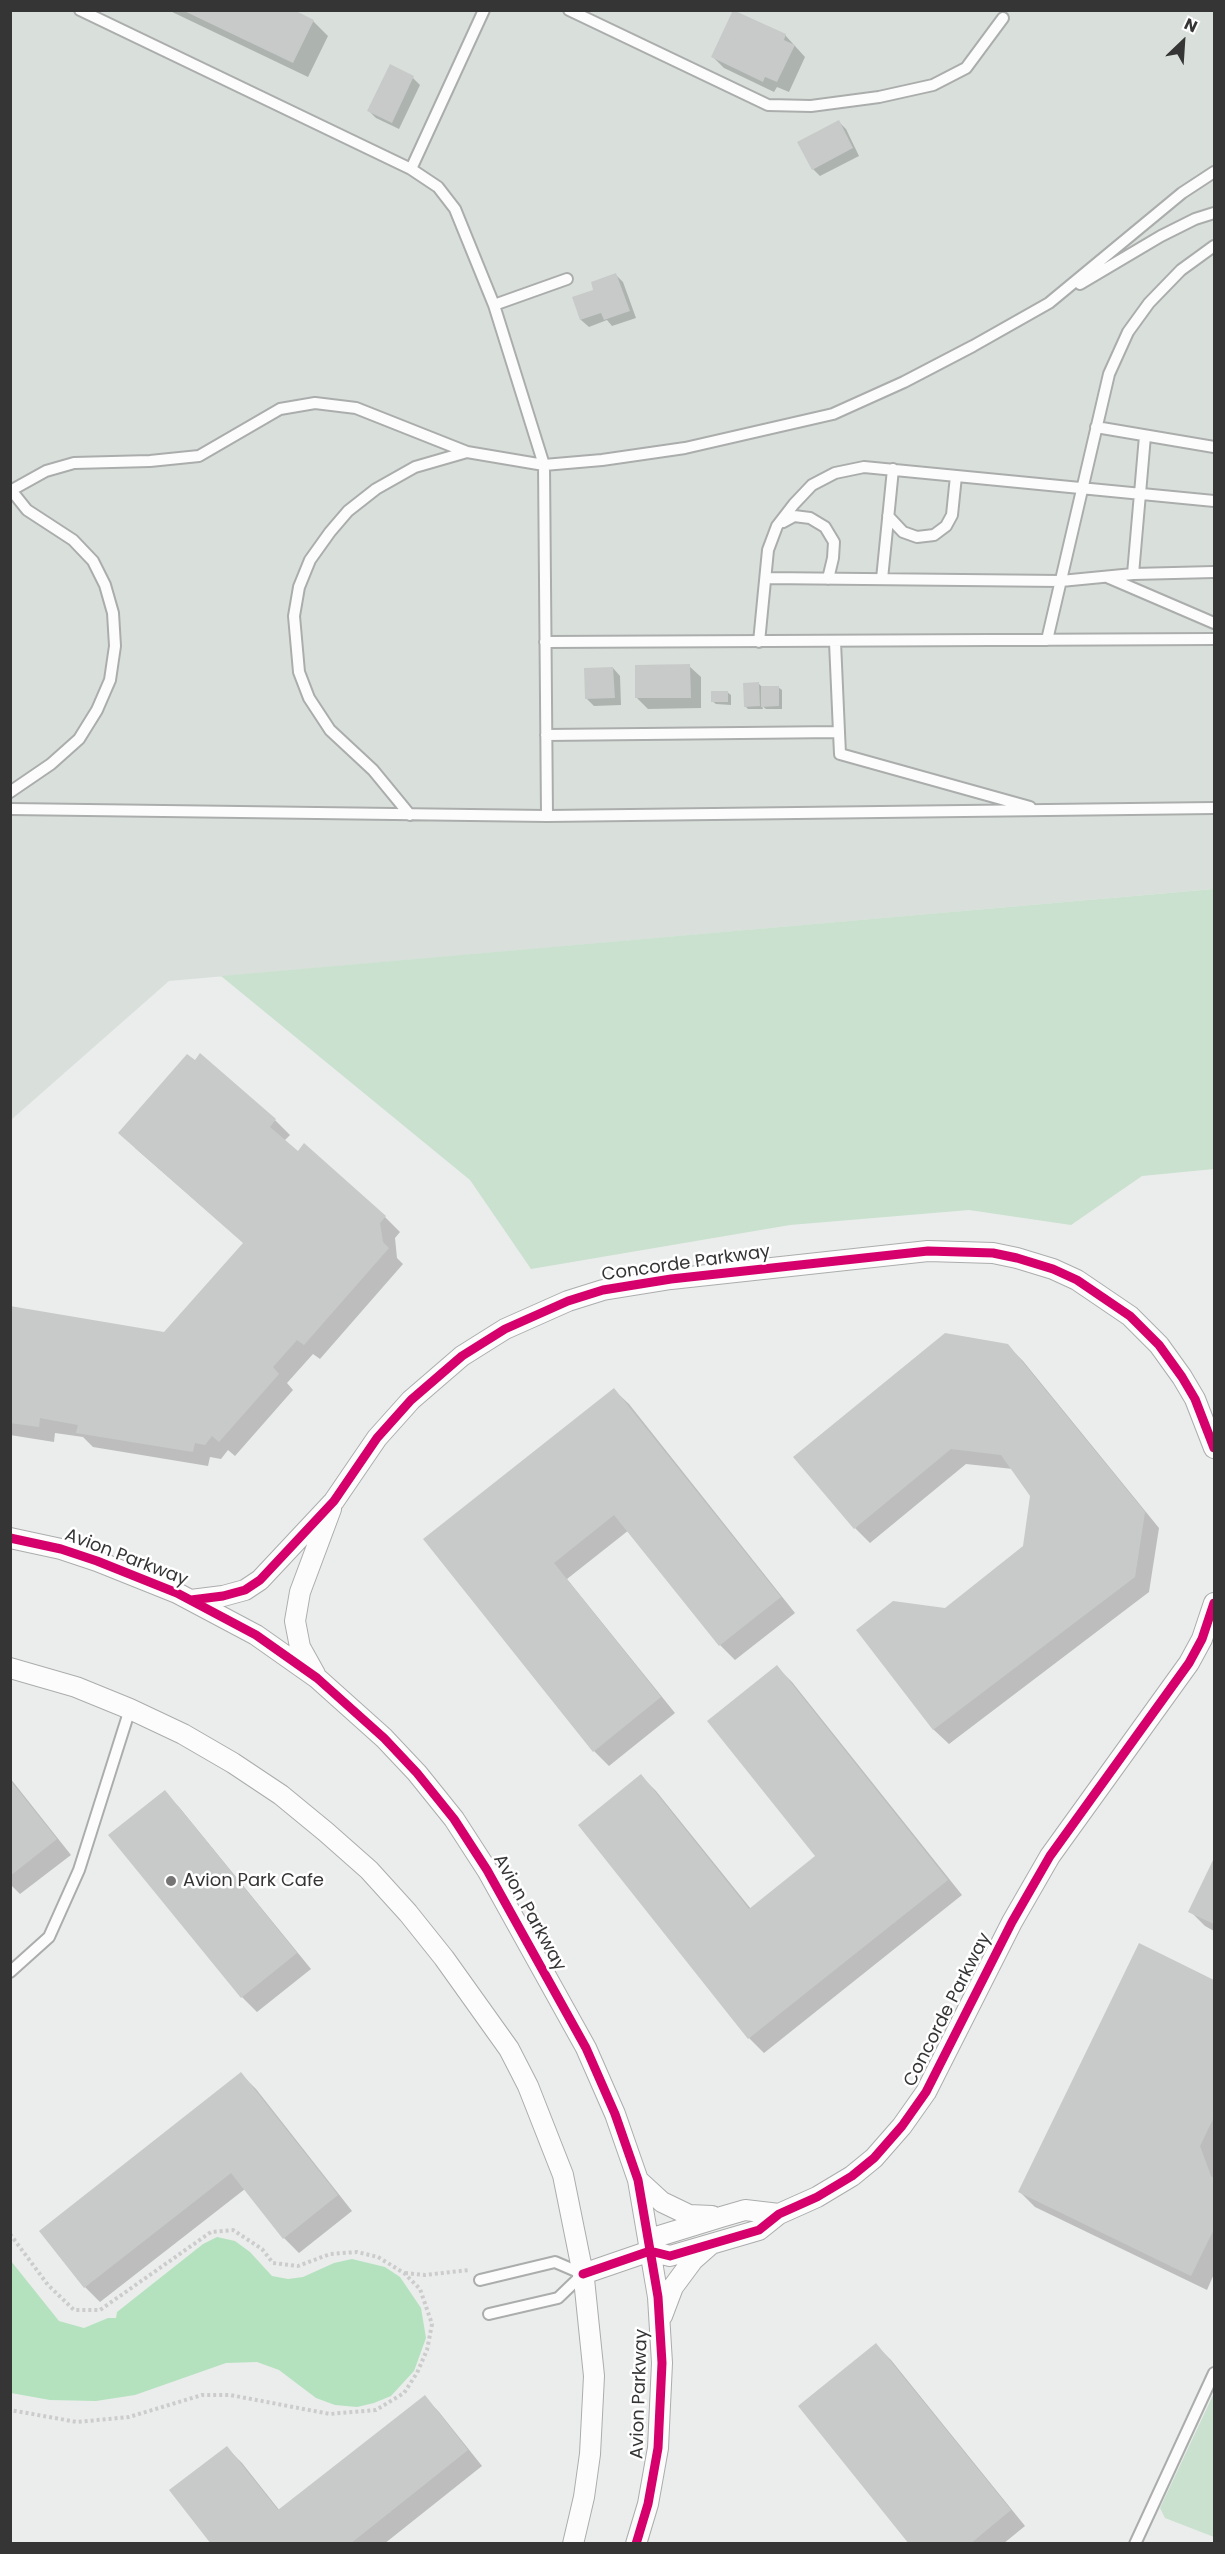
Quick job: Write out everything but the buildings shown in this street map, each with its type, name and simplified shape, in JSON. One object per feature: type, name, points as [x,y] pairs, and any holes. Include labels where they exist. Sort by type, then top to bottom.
[{"type":"street","name":"Concorde Parkway","points":[[191,1600],[223,1596],[245,1590],[260,1580],[334,1501],[377,1438],[411,1400],[462,1356],[505,1329],[538,1312],[603,1290],[671,1280],[928,1251],[976,1251],[1017,1258],[1053,1269],[1077,1280],[1130,1316],[1159,1345],[1182,1377],[1195,1399],[1215,1448]]},
{"type":"street","name":"Concorde Parkway","points":[[317,1678],[300,1647],[295,1621],[300,1592],[334,1501]]},
{"type":"street","name":"Avion Parkway","points":[[10,1538],[97,1561],[191,1600],[256,1635],[317,1678],[384,1738],[417,1773],[454,1819],[487,1870],[586,2048],[615,2114],[638,2180],[658,2297],[662,2363],[658,2448],[648,2504],[636,2544]]},
{"type":"street","name":"Concorde Parkway","points":[[583,2274],[650,2251],[670,2256],[714,2241],[759,2230],[779,2214],[817,2197],[852,2176],[874,2158],[902,2126],[926,2092],[1012,1922],[1050,1856],[1189,1663],[1202,1638],[1215,1603]]},
{"type":"street","points":[[10,1668],[76,1687],[130,1708],[183,1734],[233,1763],[281,1795],[360,1863],[408,1912],[509,2049],[528,2086],[563,2175],[583,2274],[594,2376],[590,2454],[584,2497],[573,2544]]},
{"type":"street","points":[[638,2180],[662,2202],[689,2215],[721,2217]]},
{"type":"street","name":"Concorde Parkway","points":[[650,2251],[659,2236],[745,2210],[779,2214]]},
{"type":"street","points":[[660,2324],[673,2287],[693,2260],[714,2241]]},
{"type":"lane","points":[[80,10],[411,169],[438,187],[454,209],[494,305],[544,465],[547,816]]},
{"type":"lane","points":[[411,169],[484,10]]},
{"type":"lane","points":[[568,10],[768,105],[811,106],[879,97],[933,86],[966,68],[1003,18]]},
{"type":"lane","points":[[1049,303],[1182,194],[1215,172]]},
{"type":"lane","points":[[10,792],[51,764],[79,739],[97,710],[110,680],[115,646],[113,613],[105,585],[93,561],[73,540],[27,510],[11,490],[46,471],[74,464],[150,461],[199,456],[280,409],[315,403],[356,408],[467,452],[544,465],[602,460],[685,448],[833,414],[904,382],[974,346],[1161,236],[1195,219],[1215,213]]},
{"type":"lane","points":[[1047,640],[1109,374],[1128,332],[1149,303],[1181,270],[1215,246]]},
{"type":"lane","points":[[494,305],[567,279]]},
{"type":"lane","points":[[1096,427],[1215,447]]},
{"type":"lane","points":[[1133,574],[1145,436]]},
{"type":"lane","points":[[410,814],[373,770],[330,730],[309,698],[299,672],[294,616],[299,587],[310,560],[330,531],[348,511],[376,489],[415,467],[467,452]]},
{"type":"lane","points":[[759,642],[768,550],[777,525],[812,485],[835,473],[864,467],[893,469],[1215,501]]},
{"type":"lane","points":[[882,579],[893,469]]},
{"type":"lane","points":[[888,516],[903,532],[917,537],[934,535],[946,526],[952,515],[956,476]]},
{"type":"lane","points":[[777,525],[794,516],[810,518],[825,527],[834,542],[828,579]]},
{"type":"lane","points":[[766,579],[1061,581],[1133,574],[1215,572]]},
{"type":"lane","points":[[1106,577],[1215,623]]},
{"type":"lane","points":[[545,642],[1215,639]]},
{"type":"lane","points":[[835,642],[840,754],[1042,810]]},
{"type":"lane","points":[[546,735],[839,732]]},
{"type":"lane","points":[[10,809],[547,816],[1215,808]]},
{"type":"lane","points":[[10,1972],[50,1937],[79,1870],[130,1708]]},
{"type":"lane","points":[[480,2280],[555,2262],[583,2274],[558,2298],[489,2314]]},
{"type":"lane","points":[[1135,2544],[1215,2373]]},
{"type":"path","points":[[10,2234],[48,2285],[74,2310],[100,2310],[211,2232],[233,2230],[262,2249],[273,2263],[298,2266],[330,2254],[357,2252],[378,2257],[404,2272],[420,2289],[432,2324],[427,2350],[417,2373],[404,2393],[376,2410],[330,2414],[220,2395],[202,2396],[129,2417],[77,2422],[10,2410]]},
{"type":"path","points":[[404,2272],[425,2275],[475,2269]]},
{"type":"shaded area","points":[[11,11],[1214,11],[1214,889],[169,981],[11,1120]]},
{"type":"shaded area","points":[[1214,889],[1214,1169],[1142,1176],[1071,1225],[969,1210],[790,1225],[531,1269],[470,1180],[221,976]]},
{"type":"shaded area","points":[[217,2237],[235,2241],[250,2252],[272,2276],[288,2279],[303,2277],[334,2263],[352,2259],[385,2267],[400,2277],[421,2308],[426,2338],[414,2371],[391,2396],[357,2407],[335,2405],[316,2398],[279,2370],[257,2362],[226,2363],[135,2395],[96,2401],[50,2400],[11,2393],[11,2261],[59,2321],[84,2328],[108,2318],[116,2318],[117,2312],[203,2244]]},
{"type":"shaded area","points":[[1214,2393],[1214,2537],[1165,2518],[1160,2508]]},
{"type":"cycle path","points":[[191,1600],[223,1596],[245,1590],[260,1580],[334,1501],[377,1438],[411,1400],[462,1356],[505,1329],[568,1301],[603,1290],[671,1279],[928,1251],[993,1253],[1053,1269],[1077,1280],[1130,1316],[1159,1345],[1195,1399],[1214,1448]]},
{"type":"cycle path","points":[[10,1538],[61,1549],[97,1561],[177,1593],[256,1635],[317,1678],[384,1738],[417,1773],[454,1819],[487,1870],[586,2048],[615,2114],[638,2180],[658,2297],[662,2363],[658,2448],[648,2504],[636,2544]]},
{"type":"cycle path","points":[[583,2274],[650,2251],[670,2256],[759,2230],[779,2214],[817,2197],[852,2176],[874,2158],[902,2126],[926,2092],[1012,1922],[1050,1856],[1189,1663],[1202,1639],[1214,1603]]},
{"type":"place","name":"Avion Park Cafe","points":[[171,1881]]}]
